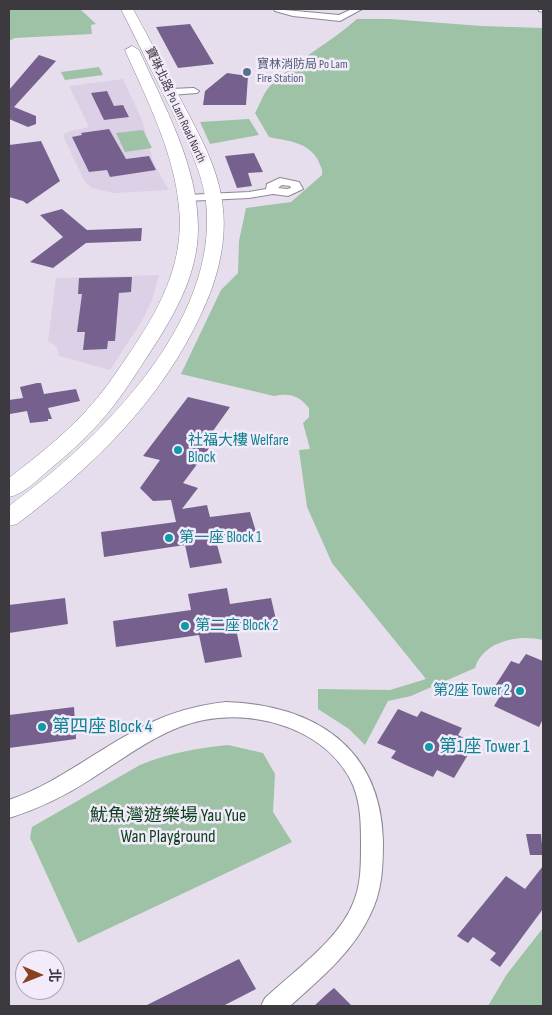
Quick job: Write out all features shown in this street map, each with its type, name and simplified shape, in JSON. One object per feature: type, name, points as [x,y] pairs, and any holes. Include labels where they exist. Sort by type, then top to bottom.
[{"type":"main road","name":"寶琳北路 Po Lam Road North","points":[[9,490],[41,465],[87,423],[121,382],[162,319],[182,274],[189,234],[186,198],[167,128],[113,9]]},
{"type":"main road","name":"寶琳北路 Po Lam Road North","points":[[9,518],[46,490],[89,453],[132,408],[179,342],[207,277],[214,233],[213,197],[198,150],[127,9]]},
{"type":"street","points":[[280,9],[294,13],[340,18],[358,9]]},
{"type":"street","points":[[170,92],[194,91]]},
{"type":"street","points":[[186,198],[249,195],[273,191]]},
{"type":"street","points":[[9,809],[37,800],[174,721],[205,712],[237,710],[267,712],[298,724],[332,744],[353,767],[366,796],[371,815],[372,868],[369,888],[363,908],[351,928],[317,965],[273,1006]]},
{"type":"shaded area","points":[[123,79],[142,120],[154,164],[169,190],[114,193],[92,188],[85,182],[64,138],[64,134],[89,127],[69,86]]},
{"type":"shaded area","points":[[159,275],[152,300],[142,321],[110,370],[59,356],[57,347],[48,341],[56,278]]},
{"type":"green space","points":[[9,9],[80,9],[96,24],[91,25],[92,34],[15,38],[9,41]]},
{"type":"green space","points":[[357,19],[390,19],[481,26],[543,28],[543,640],[523,638],[503,642],[486,651],[479,659],[475,668],[411,696],[388,701],[365,745],[349,729],[318,709],[318,689],[390,690],[426,679],[332,563],[307,507],[299,450],[310,449],[303,423],[309,417],[309,408],[301,400],[293,396],[274,396],[181,374],[221,290],[238,273],[239,241],[246,208],[291,202],[322,175],[322,169],[318,160],[309,149],[297,143],[269,137],[255,113],[262,98],[280,77]]},
{"type":"green space","points":[[99,67],[103,75],[65,80],[61,72]]},
{"type":"green space","points":[[249,119],[259,135],[210,144],[200,122]]},
{"type":"green space","points":[[143,130],[152,148],[125,152],[116,133]]},
{"type":"green space","name":"魷魚灣遊樂場 Yau Yue Wan Playground","points":[[228,745],[263,753],[275,774],[273,812],[292,842],[78,943],[30,838],[32,827],[140,765],[183,752]]},
{"type":"green space","points":[[543,928],[543,1006],[488,1006],[507,974]]},
{"type":"building","points":[[190,24],[214,64],[178,68],[156,27]]},
{"type":"building","points":[[39,55],[56,61],[14,107],[36,116],[36,124],[28,127],[9,119],[9,90]]},
{"type":"building","points":[[227,73],[248,76],[246,105],[203,105],[205,91]]},
{"type":"building","points":[[107,91],[114,106],[123,105],[129,117],[104,120],[91,93]]},
{"type":"building","points":[[109,129],[126,159],[149,156],[156,170],[110,177],[107,170],[89,172],[72,137],[82,135],[81,133]]},
{"type":"building","points":[[41,141],[60,181],[27,204],[9,197],[9,145]]},
{"type":"building","points":[[254,153],[263,172],[248,173],[252,186],[237,188],[225,156]]},
{"type":"building","points":[[62,209],[87,230],[142,228],[141,241],[86,243],[53,268],[30,262],[63,237],[40,215]]},
{"type":"building","points":[[132,277],[131,292],[119,293],[115,341],[108,341],[107,349],[83,350],[85,332],[77,332],[82,294],[78,294],[79,278]]},
{"type":"building","points":[[41,383],[44,394],[76,389],[80,401],[48,408],[52,419],[48,419],[48,421],[30,423],[27,411],[10,414],[9,400],[23,398],[20,387]]},
{"type":"building","points":[[188,397],[230,407],[213,431],[213,443],[183,483],[198,488],[182,509],[207,505],[210,517],[250,512],[257,535],[216,541],[222,563],[190,568],[185,545],[104,557],[101,532],[176,522],[171,500],[153,501],[140,488],[160,460],[143,456]]},
{"type":"building","name":"第二座 Block 2","points":[[227,588],[230,604],[271,598],[277,624],[236,629],[242,657],[205,663],[199,635],[116,647],[113,621],[191,610],[188,594]]},
{"type":"building","points":[[65,598],[68,624],[9,633],[9,605]]},
{"type":"building","name":"第2座 Tower 2","points":[[526,654],[543,661],[543,719],[539,727],[494,706],[502,693],[493,689],[511,661],[519,664]]},
{"type":"building","name":"第四座 Block 4","points":[[74,707],[76,739],[9,748],[9,715]]},
{"type":"building","name":"第1座 Tower 1","points":[[398,709],[417,717],[421,711],[462,728],[458,735],[475,743],[454,778],[437,770],[433,777],[408,766],[391,758],[396,751],[377,743]]},
{"type":"building","points":[[526,834],[541,834],[543,855],[530,855]]},
{"type":"building","points":[[543,866],[543,909],[500,967],[490,960],[496,953],[473,937],[468,943],[457,936],[506,876],[525,889]]},
{"type":"building","points":[[239,959],[256,989],[223,1006],[145,1006]]},
{"type":"building","points":[[334,988],[352,1006],[314,1006],[328,993]]},
{"type":"place","name":"寶林消防局 Po Lam Fire Station","points":[[247,72]]},
{"type":"place","name":"社福大樓 Welfare Block","points":[[178,450]]},
{"type":"place","name":"第一座 Block 1","points":[[169,538]]},
{"type":"place","name":"第二座 Block 2","points":[[185,626]]},
{"type":"place","name":"第2座 Tower 2","points":[[520,691]]},
{"type":"place","name":"第四座 Block 4","points":[[42,727]]},
{"type":"place","name":"第1座 Tower 1","points":[[429,747]]}]
